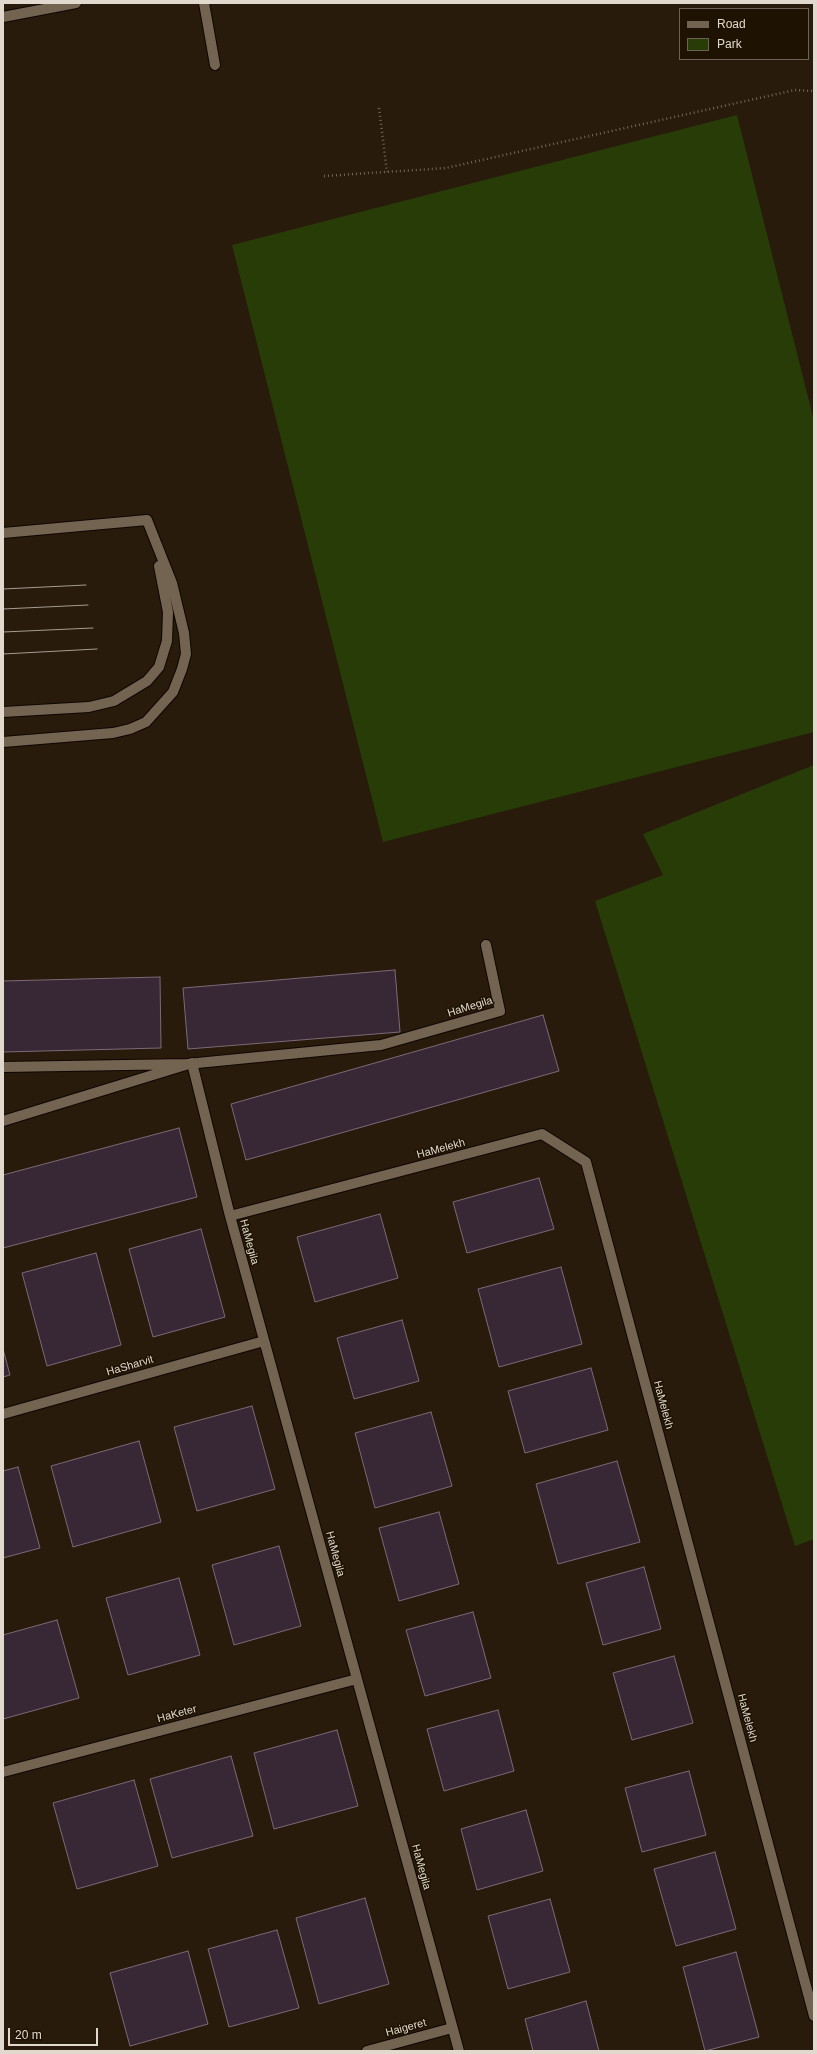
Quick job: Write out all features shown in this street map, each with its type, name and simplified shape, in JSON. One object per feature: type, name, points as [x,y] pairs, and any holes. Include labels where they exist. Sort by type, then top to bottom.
[{"type":"street","points":[[3,17],[76,3]]},
{"type":"street","points":[[204,3],[215,65]]},
{"type":"street","points":[[3,533],[147,520]]},
{"type":"street","points":[[3,712],[89,707],[114,701],[147,681],[159,667],[167,641],[168,612],[164,584],[147,520]]},
{"type":"street","points":[[3,742],[113,733],[130,730],[146,722],[173,692],[186,654],[184,633],[172,583],[147,520]]},
{"type":"street","name":"HaMegila","points":[[3,1067],[192,1063],[381,1045],[500,1011],[486,945]]},
{"type":"street","name":"HaMegila","points":[[3,1121],[192,1063]]},
{"type":"street","name":"HaMegila","points":[[192,1063],[230,1216],[459,2051]]},
{"type":"street","name":"HaMelekh","points":[[230,1216],[542,1134],[586,1162],[814,2016]]},
{"type":"street","name":"HaSharvit","points":[[3,1414],[264,1341]]},
{"type":"street","name":"HaKeter","points":[[3,1772],[357,1679]]},
{"type":"street","name":"Haigeret","points":[[367,2051],[452,2028]]},
{"type":"path","points":[[324,176],[446,168],[795,90],[814,91]]},
{"type":"path","points":[[379,108],[387,172]]},
{"type":"green space","points":[[737,115],[814,421],[814,732],[383,842],[232,245]]},
{"type":"green space","points":[[814,765],[814,1539],[795,1546],[595,901],[663,875],[643,834]]},
{"type":"building","points":[[395,970],[400,1032],[188,1049],[183,988]]},
{"type":"building","points":[[160,977],[161,1048],[3,1052],[3,981]]},
{"type":"building","points":[[543,1015],[559,1071],[246,1160],[231,1104]]},
{"type":"building","points":[[179,1128],[197,1197],[3,1248],[3,1175]]},
{"type":"building","points":[[539,1178],[554,1229],[467,1253],[453,1202]]},
{"type":"building","points":[[380,1214],[398,1278],[315,1302],[297,1237]]},
{"type":"building","points":[[201,1229],[225,1317],[153,1337],[129,1249]]},
{"type":"building","points":[[96,1253],[121,1345],[47,1366],[22,1273]]},
{"type":"building","points":[[561,1267],[582,1344],[499,1367],[478,1289]]},
{"type":"building","points":[[402,1320],[419,1381],[354,1399],[337,1338]]},
{"type":"building","points":[[3,1349],[10,1375],[3,1377]]},
{"type":"building","points":[[591,1368],[608,1430],[525,1453],[508,1391]]},
{"type":"building","points":[[252,1406],[275,1489],[197,1511],[174,1427]]},
{"type":"building","points":[[431,1412],[452,1486],[375,1508],[355,1433]]},
{"type":"building","points":[[139,1441],[161,1522],[73,1547],[51,1466]]},
{"type":"building","points":[[617,1461],[640,1542],[558,1564],[536,1484]]},
{"type":"building","points":[[18,1467],[40,1548],[3,1558],[3,1471]]},
{"type":"building","points":[[439,1512],[459,1584],[399,1601],[379,1528]]},
{"type":"building","points":[[279,1546],[301,1626],[234,1645],[212,1565]]},
{"type":"building","points":[[644,1567],[661,1629],[603,1645],[586,1583]]},
{"type":"building","points":[[179,1578],[200,1655],[128,1675],[106,1598]]},
{"type":"building","points":[[473,1612],[491,1678],[425,1696],[406,1630]]},
{"type":"building","points":[[57,1620],[79,1698],[3,1719],[3,1635]]},
{"type":"building","points":[[674,1656],[693,1723],[632,1740],[613,1673]]},
{"type":"building","points":[[498,1710],[514,1771],[444,1791],[427,1729]]},
{"type":"building","points":[[337,1730],[358,1806],[274,1829],[254,1753]]},
{"type":"building","points":[[231,1756],[253,1836],[172,1858],[150,1779]]},
{"type":"building","points":[[689,1771],[706,1835],[642,1852],[625,1788]]},
{"type":"building","points":[[134,1780],[158,1866],[77,1889],[53,1803]]},
{"type":"building","points":[[526,1810],[543,1871],[477,1890],[461,1829]]},
{"type":"building","points":[[715,1852],[736,1929],[676,1946],[654,1869]]},
{"type":"building","points":[[365,1898],[389,1984],[319,2004],[296,1918]]},
{"type":"building","points":[[550,1899],[570,1972],[508,1989],[488,1916]]},
{"type":"building","points":[[277,1930],[299,2008],[229,2027],[208,1949]]},
{"type":"building","points":[[188,1951],[208,2024],[130,2046],[110,1973]]},
{"type":"building","points":[[736,1952],[759,2037],[705,2051],[683,1967]]},
{"type":"building","points":[[586,2001],[599,2051],[533,2051],[525,2019]]},
{"type":"tram line","points":[[3,589],[86,585]]},
{"type":"tram line","points":[[3,609],[88,605]]},
{"type":"tram line","points":[[3,632],[93,628]]},
{"type":"tram line","points":[[3,654],[97,649]]}]
